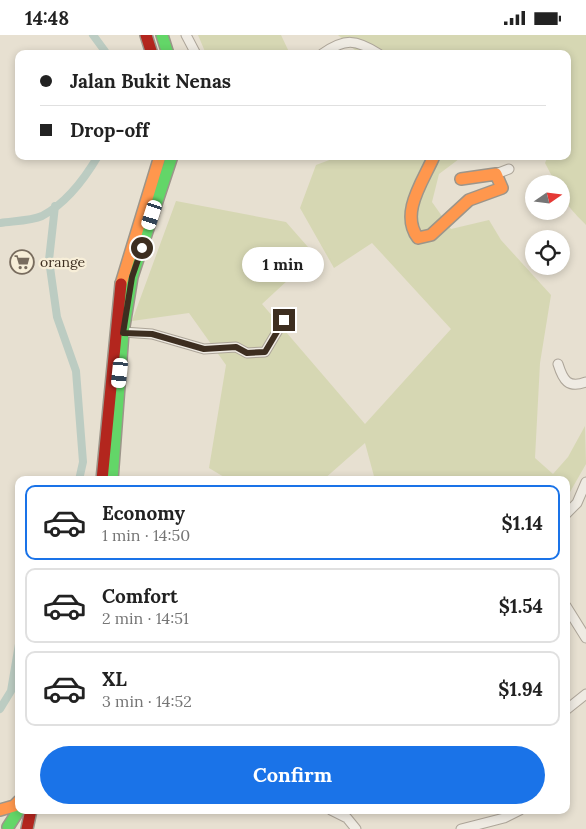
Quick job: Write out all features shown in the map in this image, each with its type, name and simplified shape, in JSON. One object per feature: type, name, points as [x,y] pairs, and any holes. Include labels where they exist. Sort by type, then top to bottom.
[{"type":"main road","points":[[146,35],[151,50]]},
{"type":"main road","points":[[153,50],[157,44],[156,35]]},
{"type":"main road","points":[[162,35],[167,50]]},
{"type":"main road","points":[[102,476],[118,293],[159,160]]},
{"type":"main road","points":[[112,476],[123,333],[132,277],[171,160]]},
{"type":"main road","points":[[432,160],[420,181],[410,216],[411,228],[418,238],[431,235],[469,200],[502,188],[496,174],[461,179]]},
{"type":"main road","points":[[0,810],[15,805]]},
{"type":"main road","points":[[6,827],[16,814]]},
{"type":"main road","points":[[27,829],[30,814]]},
{"type":"street","points":[[186,35],[194,50]]},
{"type":"street","points":[[328,50],[335,45],[354,41],[371,50]]},
{"type":"street","points":[[496,174],[509,169]]},
{"type":"street","points":[[123,333],[152,334],[204,349],[236,347],[247,353],[260,353],[265,352],[284,320]]},
{"type":"street","points":[[558,364],[563,377],[569,383],[577,386],[586,382]]},
{"type":"street","points":[[570,510],[577,503],[586,482]]},
{"type":"street","points":[[570,612],[586,638]]},
{"type":"street","points":[[570,707],[586,694]]},
{"type":"street","points":[[338,814],[347,819],[356,829]]},
{"type":"street","points":[[461,829],[504,818],[512,814]]},
{"type":"green space","points":[[198,35],[281,35],[288,50],[204,50]]},
{"type":"green space","points":[[338,35],[586,35],[586,225],[570,207],[570,175],[551,175],[545,163],[546,160],[571,160],[571,50],[355,50]]},
{"type":"green space","points":[[329,160],[458,160],[439,174],[432,202],[451,229],[489,220],[501,240],[525,266],[525,275],[533,275],[551,295],[540,363],[535,458],[553,474],[568,457],[585,426],[586,464],[570,492],[570,476],[374,476],[365,443],[328,476],[222,476],[209,468],[226,365],[189,313],[132,321],[176,201],[286,222],[315,255],[262,304],[365,424],[451,329],[372,243],[334,268],[300,208],[316,165]]},
{"type":"waterway","points":[[93,35],[104,50]]},
{"type":"waterway","points":[[0,223],[33,219],[50,211],[74,190],[95,160]]},
{"type":"waterway","points":[[55,206],[49,260],[57,317],[76,371],[83,462],[80,476]]},
{"type":"waterway","points":[[0,709],[11,691],[15,668]]},
{"type":"traffic: fast","points":[[162,35],[167,50]]},
{"type":"traffic: fast","points":[[112,476],[123,332],[132,277],[171,160]]},
{"type":"traffic: fast","points":[[8,827],[16,814]]},
{"type":"traffic: slow","points":[[121,284],[159,160]]},
{"type":"traffic: slow","points":[[432,160],[412,207],[411,218],[418,238],[431,235],[469,200],[502,188],[496,174],[461,179]]},
{"type":"traffic: slow","points":[[0,810],[15,805]]},
{"type":"traffic: jam","points":[[146,35],[151,50]]},
{"type":"traffic: jam","points":[[102,476],[121,284]]},
{"type":"traffic: jam","points":[[27,829],[30,814]]},
{"type":"place","name":"orange","points":[[22,262]]},
{"type":"route","points":[[142,248],[132,277],[123,333],[152,334],[191,347],[204,349],[236,347],[240,348],[243,352],[260,353],[265,352],[284,320]]}]
